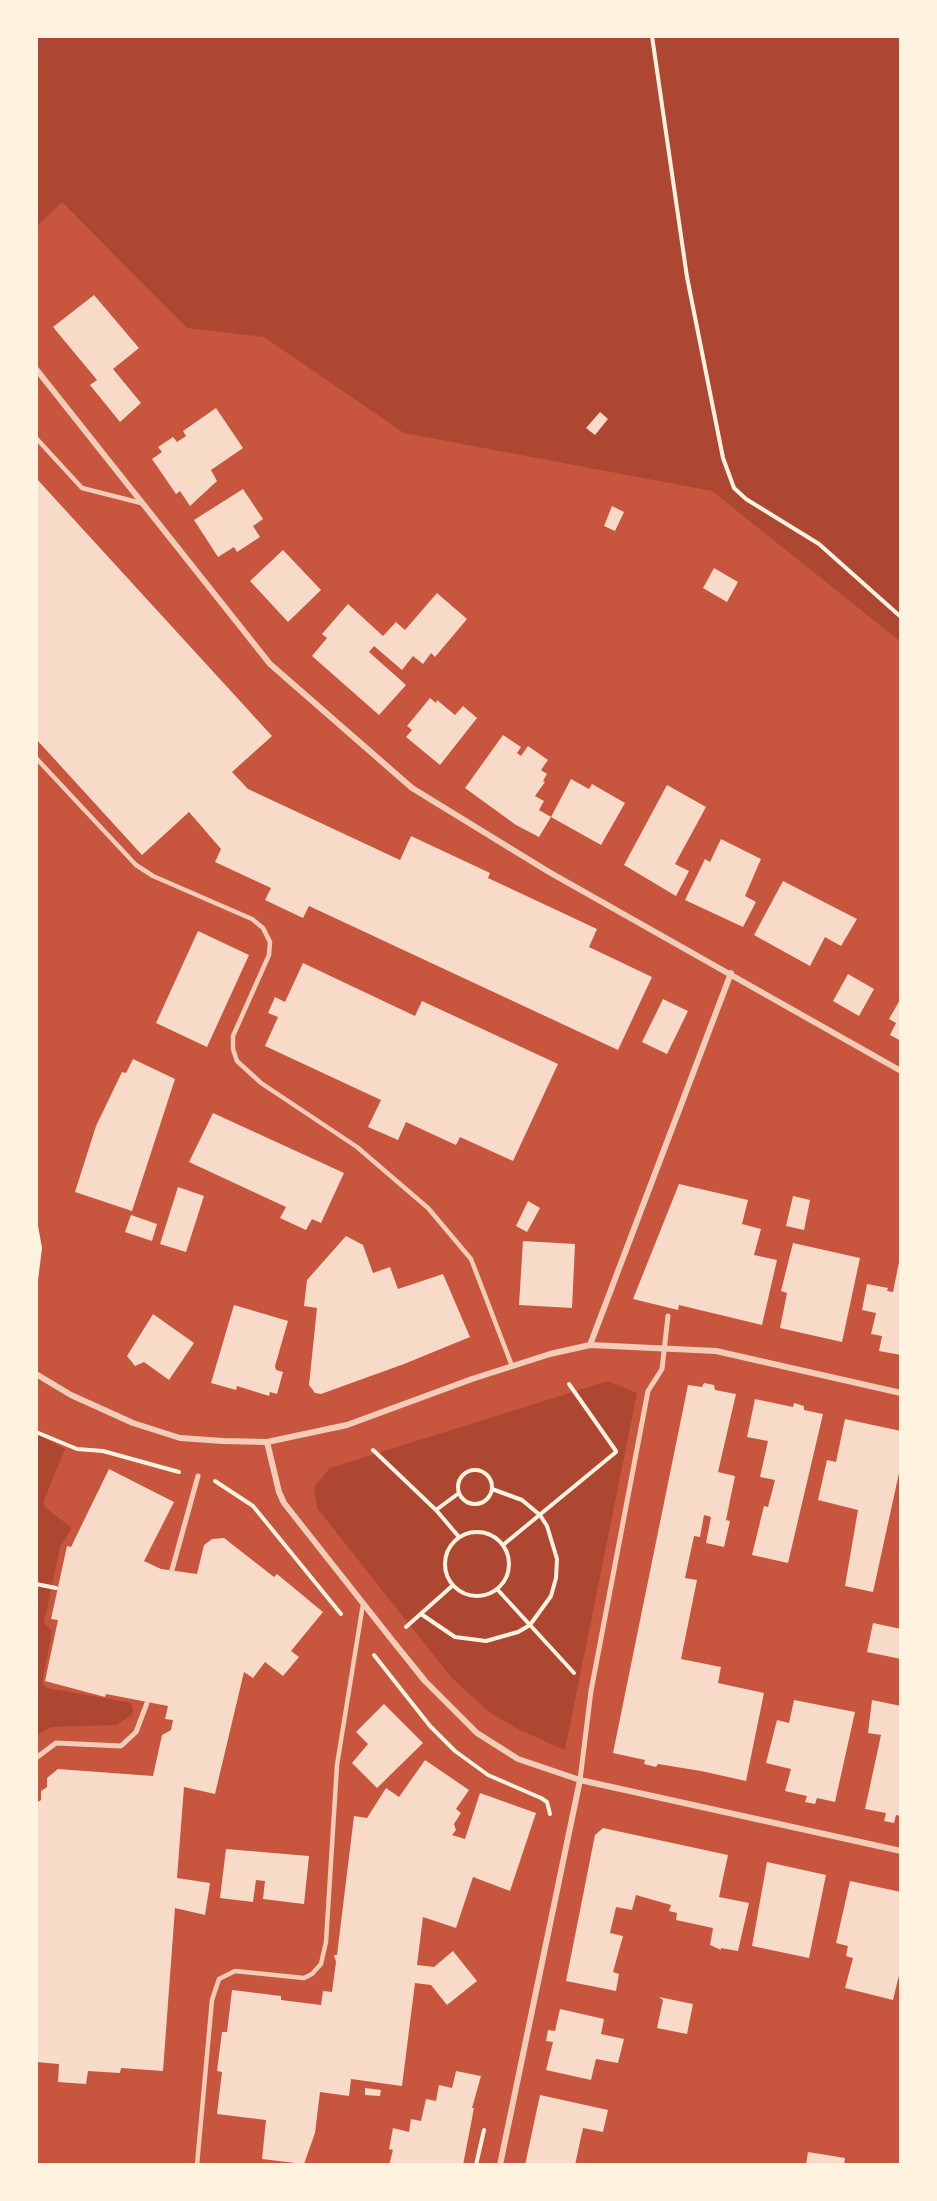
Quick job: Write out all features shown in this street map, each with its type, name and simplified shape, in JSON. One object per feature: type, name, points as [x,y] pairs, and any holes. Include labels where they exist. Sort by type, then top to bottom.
[{"type":"street","points":[[36,369],[270,664],[412,788],[549,872],[901,1071]]},
{"type":"street","points":[[590,1344],[731,973]]},
{"type":"street","points":[[500,2165],[580,1780],[591,1691],[640,1430],[648,1391],[662,1369],[668,1316]]},
{"type":"street","points":[[36,1374],[101,1410],[154,1431],[180,1438],[267,1442],[347,1425],[512,1366],[590,1344],[716,1351],[901,1393]]},
{"type":"street","points":[[267,1442],[279,1492],[284,1503],[425,1681],[477,1733],[518,1759],[580,1780],[901,1851]]},
{"type":"street","points":[[172,1570],[198,1476]]},
{"type":"street","points":[[36,1758],[56,1743],[121,1746],[136,1731],[147,1703]]},
{"type":"lane","points":[[36,438],[82,488],[142,503]]},
{"type":"lane","points":[[36,758],[136,865],[153,876],[252,919],[263,928],[270,942],[269,955],[233,1036],[232,1049],[237,1060],[261,1083],[357,1147],[428,1208],[471,1259],[512,1366]]},
{"type":"lane","points":[[197,2165],[212,2000],[219,1979],[235,1971],[304,1978],[312,1974],[321,1964],[326,1942],[338,1765],[363,1604]]},
{"type":"path","points":[[652,36],[687,278],[723,458],[734,488],[746,499],[819,544],[901,617]]},
{"type":"path","points":[[36,1226],[40,1248],[36,1280]]},
{"type":"path","points":[[569,1384],[617,1451]]},
{"type":"path","points":[[503,1545],[640,1430]]},
{"type":"path","points":[[36,1432],[77,1449],[103,1451],[159,1469],[198,1476],[219,1483],[253,1506],[441,1737],[480,1770],[547,1802],[550,1809],[549,1823]]},
{"type":"path","points":[[373,1450],[436,1510],[459,1537]]},
{"type":"path","points":[[476,1469],[490,1478],[492,1489],[487,1499],[477,1504],[466,1502],[459,1493],[458,1482],[464,1473],[476,1469]]},
{"type":"path","points":[[421,1614],[444,1631],[465,1640],[486,1641],[504,1637],[530,1625],[551,1596],[556,1578],[554,1543],[540,1515],[522,1500],[492,1489]]},
{"type":"path","points":[[436,1510],[459,1493]]},
{"type":"path","points":[[477,1531],[496,1537],[503,1545],[509,1563],[504,1582],[491,1594],[474,1597],[452,1586],[447,1578],[444,1560],[447,1551],[459,1537],[477,1531]]},
{"type":"path","points":[[36,1584],[56,1588]]},
{"type":"path","points":[[405,1628],[452,1586]]},
{"type":"path","points":[[497,1589],[591,1691]]},
{"type":"path","points":[[476,2165],[486,2119]]},
{"type":"shaded area","points":[[36,36],[901,36],[901,642],[712,491],[404,433],[264,337],[187,328],[62,202],[36,227]]},
{"type":"shaded area","points":[[608,1381],[637,1393],[565,1750],[520,1730],[489,1712],[451,1677],[317,1508],[314,1487],[330,1468]]},
{"type":"shaded area","points":[[36,1434],[65,1449],[43,1503],[46,1508],[72,1528],[60,1547],[44,1623],[52,1631],[42,1683],[47,1688],[131,1703],[133,1709],[132,1715],[116,1725],[51,1727],[36,1736]]},
{"type":"building","points":[[94,295],[139,348],[113,369],[141,403],[120,422],[90,385],[97,380],[53,327]]},
{"type":"building","points":[[216,408],[243,448],[211,470],[217,481],[190,506],[180,491],[176,494],[152,459],[162,452],[158,447],[173,437],[177,442],[186,436],[183,431]]},
{"type":"building","points":[[600,412],[608,419],[595,435],[586,428]]},
{"type":"building","points":[[36,478],[272,736],[232,772],[248,789],[400,860],[411,836],[490,873],[488,878],[597,929],[589,947],[652,977],[618,1050],[309,906],[303,918],[265,900],[271,888],[215,862],[221,849],[189,812],[142,855],[36,739]]},
{"type":"building","points":[[243,489],[263,519],[253,526],[260,537],[237,552],[234,547],[218,557],[194,520]]},
{"type":"building","points":[[612,506],[624,512],[615,531],[604,526]]},
{"type":"building","points":[[283,550],[321,590],[288,622],[250,581]]},
{"type":"building","points":[[714,568],[738,582],[727,602],[703,588]]},
{"type":"building","points":[[437,593],[467,619],[435,657],[431,653],[423,664],[413,656],[402,670],[374,646],[369,652],[406,685],[379,715],[312,656],[327,638],[322,634],[348,604],[383,636],[396,622],[405,630]]},
{"type":"building","points":[[430,698],[436,703],[437,700],[455,715],[463,706],[477,718],[440,765],[406,737],[412,730],[407,726]]},
{"type":"building","points":[[503,735],[521,747],[517,753],[521,756],[528,746],[548,760],[541,770],[547,774],[543,781],[545,782],[535,796],[544,801],[539,810],[551,817],[539,837],[516,825],[465,788]]},
{"type":"building","points":[[571,779],[589,789],[592,784],[625,803],[601,845],[551,817]]},
{"type":"building","points":[[667,785],[706,807],[675,864],[689,871],[676,896],[624,865]]},
{"type":"building","points":[[721,839],[761,859],[745,896],[756,902],[743,927],[685,900],[705,859],[710,862]]},
{"type":"building","points":[[783,881],[857,919],[841,946],[825,937],[810,966],[754,935]]},
{"type":"building","points":[[198,931],[249,955],[207,1047],[156,1023]]},
{"type":"building","points":[[303,963],[415,1016],[422,1001],[558,1064],[513,1161],[460,1137],[456,1145],[406,1122],[398,1140],[368,1127],[381,1100],[265,1046],[278,1017],[268,1013],[275,997],[285,1002]]},
{"type":"building","points":[[848,974],[874,989],[859,1016],[833,1001]]},
{"type":"building","points":[[901,998],[901,1041],[890,1035],[896,1023],[889,1019]]},
{"type":"building","points":[[663,999],[688,1011],[667,1054],[642,1042]]},
{"type":"building","points":[[133,1059],[175,1079],[132,1211],[75,1192],[96,1126],[122,1072],[126,1073]]},
{"type":"building","points":[[213,1113],[344,1173],[321,1223],[312,1219],[306,1230],[280,1218],[286,1207],[189,1162]]},
{"type":"building","points":[[679,1184],[748,1200],[742,1224],[761,1229],[754,1255],[777,1260],[762,1325],[679,1305],[678,1310],[633,1299]]},
{"type":"building","points":[[178,1187],[204,1196],[186,1252],[160,1244]]},
{"type":"building","points":[[793,1196],[810,1200],[804,1230],[786,1226]]},
{"type":"building","points":[[528,1201],[540,1208],[527,1232],[516,1226]]},
{"type":"building","points":[[131,1215],[157,1224],[152,1241],[125,1232]]},
{"type":"building","points":[[346,1236],[363,1245],[373,1273],[390,1267],[398,1289],[443,1274],[470,1337],[321,1394],[315,1393],[309,1385],[317,1308],[304,1306],[307,1280]]},
{"type":"building","points":[[523,1241],[575,1244],[572,1308],[519,1305]]},
{"type":"building","points":[[793,1243],[860,1258],[842,1342],[780,1328],[787,1293],[781,1291]]},
{"type":"building","points":[[900,1257],[901,1355],[879,1351],[882,1336],[871,1334],[876,1313],[862,1310],[867,1284],[888,1288],[887,1291],[893,1292]]},
{"type":"building","points":[[234,1305],[288,1321],[275,1366],[276,1370],[283,1372],[277,1394],[270,1392],[269,1396],[237,1386],[236,1390],[211,1383]]},
{"type":"building","points":[[153,1314],[194,1343],[169,1380],[144,1362],[135,1366],[127,1356]]},
{"type":"building","points":[[704,1383],[714,1385],[715,1390],[736,1394],[718,1472],[735,1476],[726,1520],[730,1521],[724,1547],[706,1543],[711,1517],[704,1515],[700,1537],[694,1536],[685,1578],[697,1580],[681,1659],[721,1667],[718,1683],[764,1693],[746,1781],[658,1764],[656,1767],[644,1764],[645,1760],[613,1753],[688,1385],[702,1387]]},
{"type":"building","points":[[755,1399],[793,1407],[794,1403],[804,1406],[804,1410],[823,1414],[788,1563],[752,1555],[764,1506],[768,1507],[775,1480],[760,1477],[768,1441],[747,1437]]},
{"type":"building","points":[[845,1419],[901,1431],[901,1464],[873,1592],[845,1586],[858,1510],[818,1500],[827,1460],[836,1462]]},
{"type":"building","points":[[109,1469],[174,1502],[144,1561],[161,1569],[197,1574],[204,1545],[212,1539],[224,1538],[274,1577],[277,1574],[323,1612],[291,1651],[299,1657],[283,1676],[265,1662],[253,1678],[244,1672],[215,1794],[184,1787],[177,1878],[210,1883],[205,1915],[175,1908],[163,2071],[121,2068],[120,2073],[88,2071],[86,2084],[58,2082],[59,2064],[36,2062],[36,1803],[41,1800],[41,1791],[47,1787],[47,1778],[58,1769],[153,1776],[162,1735],[171,1730],[173,1720],[165,1719],[168,1706],[106,1694],[105,1697],[45,1681],[58,1620],[51,1619],[67,1546],[71,1547]]},
{"type":"building","points":[[873,1623],[901,1629],[901,1659],[867,1652]]},
{"type":"building","points":[[794,1700],[855,1712],[835,1802],[817,1798],[815,1804],[805,1802],[807,1796],[785,1791],[791,1769],[766,1763],[777,1720],[789,1723]]},
{"type":"building","points":[[872,1700],[901,1706],[901,1816],[896,1815],[894,1823],[884,1821],[886,1813],[865,1809],[881,1735],[868,1733]]},
{"type":"building","points":[[384,1704],[423,1743],[377,1788],[352,1763],[368,1744],[356,1732]]},
{"type":"building","points":[[425,1760],[469,1790],[456,1809],[461,1813],[454,1824],[456,1830],[452,1835],[465,1839],[480,1793],[536,1813],[510,1891],[473,1877],[456,1928],[423,1917],[417,1965],[434,1967],[453,1951],[477,1981],[447,2005],[431,1985],[415,1983],[402,2086],[351,2079],[349,2096],[320,2092],[315,2133],[304,2164],[262,2159],[266,2120],[217,2114],[222,2072],[217,2071],[222,2032],[227,2032],[232,1990],[281,1996],[281,2000],[321,2005],[323,1991],[332,1992],[336,1962],[334,1955],[337,1955],[354,1816],[367,1818],[386,1788],[399,1797]]},
{"type":"building","points":[[603,1828],[728,1855],[719,1897],[749,1903],[738,1951],[721,1948],[721,1950],[710,1945],[713,1928],[676,1920],[677,1913],[669,1911],[671,1905],[636,1895],[632,1910],[616,1907],[610,1933],[623,1936],[613,1972],[619,1974],[616,1991],[566,1981],[595,1835]]},
{"type":"building","points":[[226,1849],[309,1856],[304,1904],[263,1899],[265,1881],[256,1880],[253,1902],[220,1898]]},
{"type":"building","points":[[767,1862],[826,1875],[809,1958],[752,1946]]},
{"type":"building","points":[[850,1881],[901,1892],[901,1967],[893,2000],[845,1988],[853,1958],[846,1956],[848,1946],[836,1943]]},
{"type":"building","points":[[659,1997],[693,2004],[687,2034],[657,2028],[663,2000]]},
{"type":"building","points":[[560,2009],[604,2019],[601,2034],[624,2039],[618,2063],[596,2059],[591,2080],[546,2070],[553,2042],[546,2041],[548,2030],[555,2031]]},
{"type":"building","points":[[456,2071],[481,2076],[472,2108],[474,2108],[463,2165],[389,2165],[393,2150],[389,2149],[393,2128],[409,2132],[411,2119],[421,2121],[426,2099],[436,2101],[439,2085],[452,2088]]},
{"type":"building","points":[[365,2088],[381,2090],[380,2096],[365,2095]]},
{"type":"building","points":[[540,2095],[608,2110],[603,2132],[583,2128],[575,2165],[525,2165]]},
{"type":"building","points":[[808,2152],[845,2158],[844,2165],[806,2165]]}]
